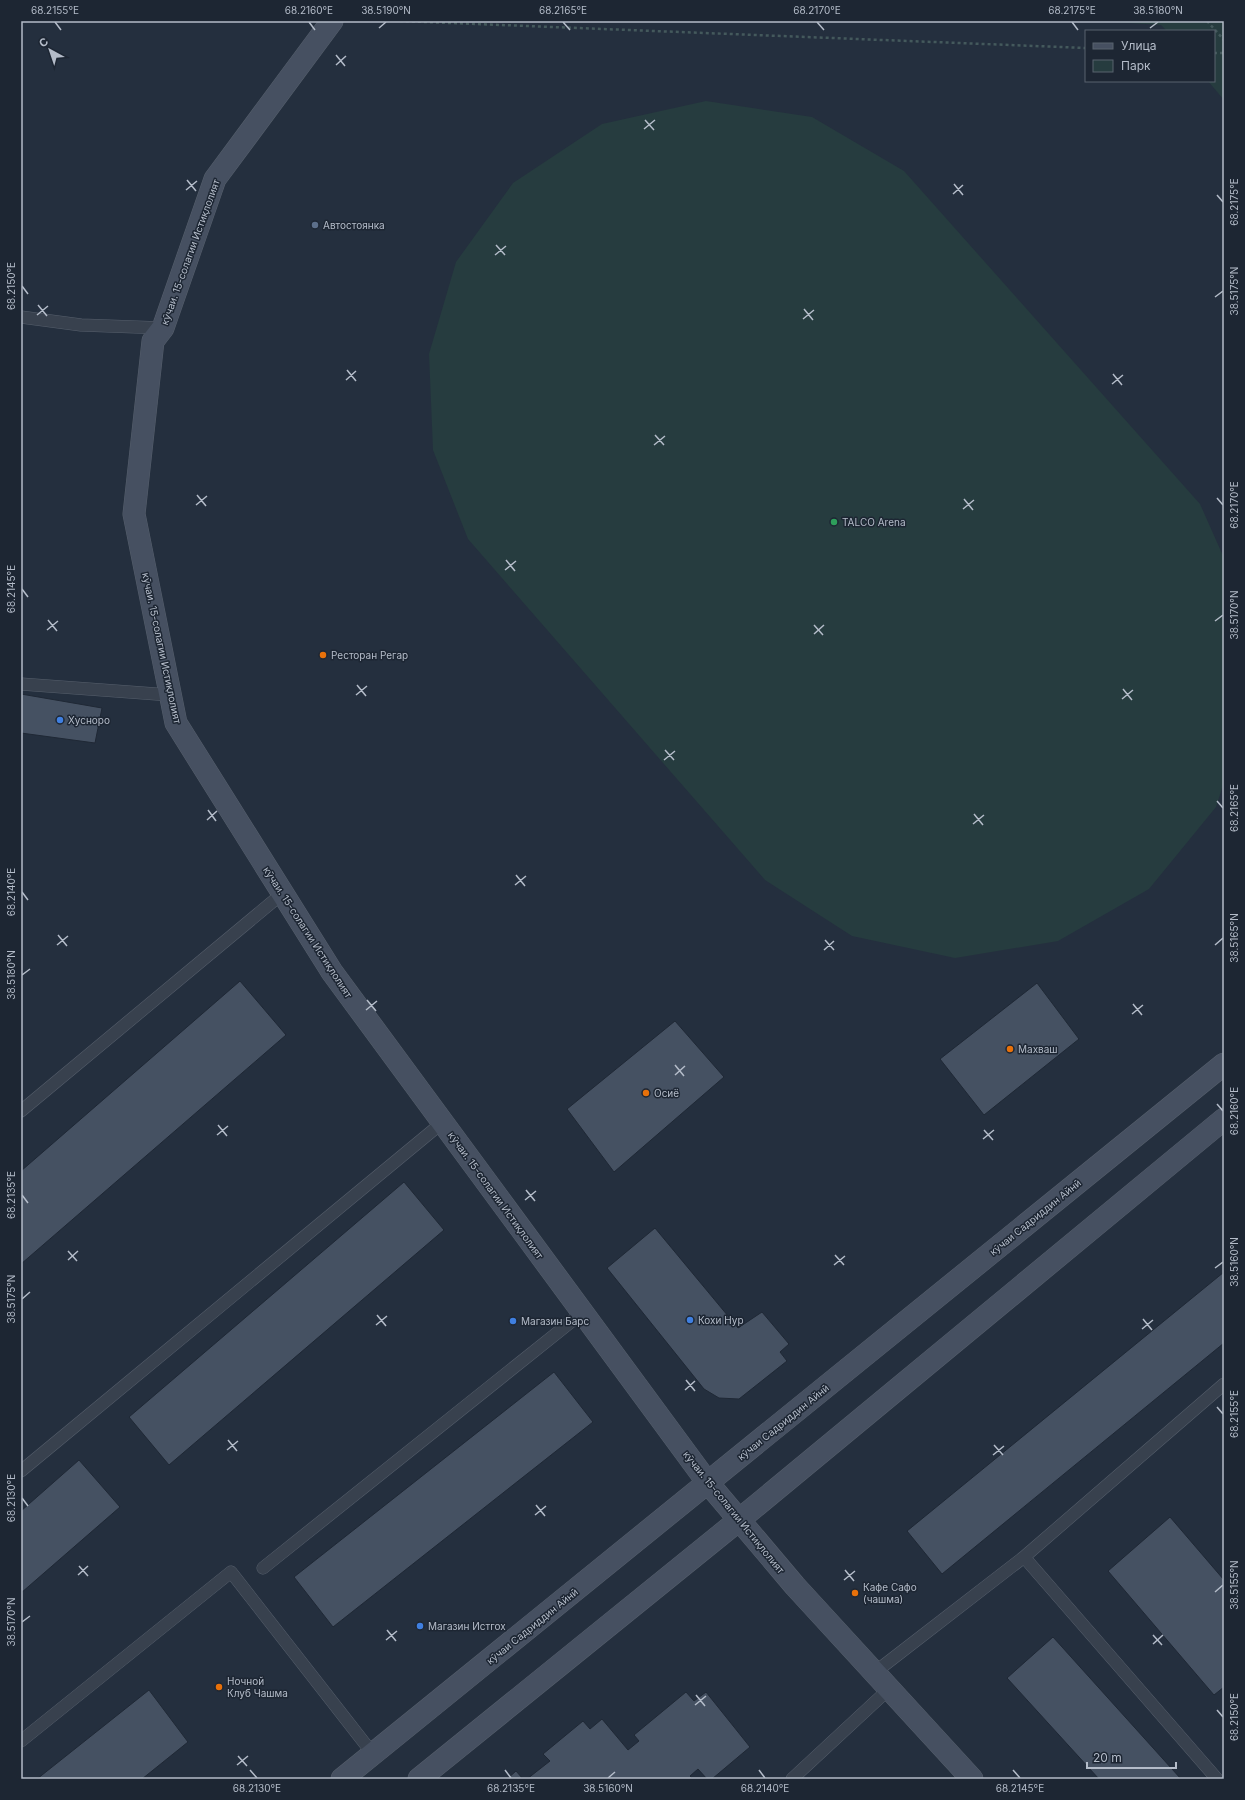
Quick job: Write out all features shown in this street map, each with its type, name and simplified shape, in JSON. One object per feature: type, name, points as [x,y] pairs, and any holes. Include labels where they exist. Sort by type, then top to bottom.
[{"type":"street","name":"кӯчаи. 15-солагии Истиқлолият","points":[[332,21],[215,179],[163,328],[153,341],[134,514],[176,723],[332,972],[708,1483],[795,1586],[972,1779]]},
{"type":"street","name":"кӯчаи Садриддин Айнӣ","points":[[342,1779],[1224,1064]]},
{"type":"street","points":[[419,1779],[738,1520],[1224,1119]]},
{"type":"lane","points":[[21,316],[81,325],[163,328]]},
{"type":"lane","points":[[21,684],[170,695]]},
{"type":"lane","points":[[21,1111],[283,893]]},
{"type":"lane","points":[[21,1471],[443,1122]]},
{"type":"lane","points":[[263,1568],[582,1313]]},
{"type":"lane","points":[[874,1673],[1024,1557],[1224,1384]]},
{"type":"lane","points":[[1024,1557],[1217,1779]]},
{"type":"lane","points":[[21,1741],[231,1572],[373,1754]]},
{"type":"lane","points":[[792,1779],[889,1689]]},
{"type":"path","points":[[400,21],[1085,48]]},
{"type":"path","points":[[1207,21],[1224,40]]},
{"type":"green space","points":[[1099,21],[1224,21],[1224,100],[1209,82],[1215,82],[1215,30],[1166,30],[1161,25]]},
{"type":"green space","name":"TALCO Arena","points":[[706,101],[812,117],[904,171],[1200,504],[1224,558],[1224,782],[1216,807],[1149,889],[1058,941],[955,958],[852,936],[765,880],[468,539],[433,450],[429,354],[456,262],[513,183],[602,124]]},
{"type":"building","name":"Хусноро","points":[[21,694],[102,708],[95,743],[21,733]]},
{"type":"building","points":[[240,981],[286,1035],[21,1264],[21,1171]]},
{"type":"building","name":"Махваш","points":[[1037,983],[1079,1039],[984,1115],[940,1059]]},
{"type":"building","name":"Осиё","points":[[675,1021],[724,1077],[614,1172],[567,1109]]},
{"type":"building","points":[[404,1182],[444,1230],[169,1465],[129,1417]]},
{"type":"building","name":"Кохи Нур","points":[[655,1228],[738,1328],[762,1312],[789,1344],[780,1352],[787,1361],[739,1399],[719,1398],[704,1389],[607,1268]]},
{"type":"building","points":[[1224,1272],[1224,1343],[942,1574],[907,1531]]},
{"type":"building","points":[[554,1372],[593,1422],[333,1627],[294,1577]]},
{"type":"building","points":[[79,1460],[120,1507],[21,1593],[21,1511]]},
{"type":"building","points":[[1170,1517],[1224,1580],[1224,1687],[1214,1695],[1108,1571]]},
{"type":"building","points":[[1053,1637],[1181,1779],[1099,1779],[1007,1678]]},
{"type":"building","points":[[149,1690],[188,1742],[142,1779],[37,1779]]},
{"type":"building","points":[[686,1692],[694,1701],[706,1692],[750,1747],[712,1779],[707,1779],[698,1769],[690,1776],[693,1779],[527,1779],[550,1761],[543,1754],[583,1721],[590,1729],[602,1719],[628,1750],[639,1741],[634,1735]]},
{"type":"building","points":[[516,1771],[523,1779],[507,1779]]},
{"type":"place","name":"Автостоянка","points":[[315,225]]},
{"type":"place","name":"TALCO Arena","points":[[834,522]]},
{"type":"place","name":"Ресторан Регар","points":[[323,655]]},
{"type":"place","name":"Хусноро","points":[[60,720]]},
{"type":"place","name":"Махваш","points":[[1010,1049]]},
{"type":"place","name":"Осиё","points":[[646,1093]]},
{"type":"place","name":"Кохи Нур","points":[[690,1320]]},
{"type":"place","name":"Магазин Барс","points":[[513,1321]]},
{"type":"place","name":"Кафе Сафо (чашма)","points":[[855,1593]]},
{"type":"place","name":"Магазин Истгох","points":[[420,1626]]},
{"type":"place","name":"Ночной Клуб Чашма","points":[[219,1687]]}]
